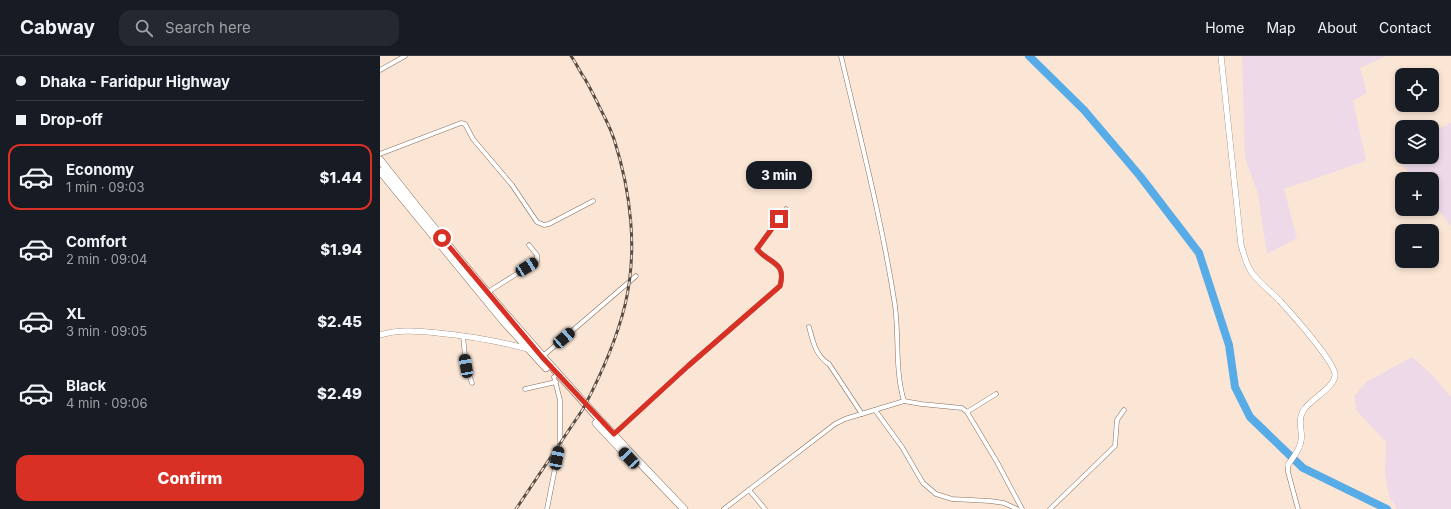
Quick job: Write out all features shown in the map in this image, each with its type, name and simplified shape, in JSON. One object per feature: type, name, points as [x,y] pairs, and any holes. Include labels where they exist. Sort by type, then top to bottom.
[{"type":"highway","points":[[380,160],[478,286],[488,292],[555,380],[667,495],[684,509]]},
{"type":"highway","points":[[380,171],[531,348],[542,357],[614,434],[667,495],[677,509]]},
{"type":"street","points":[[380,70],[405,56]]},
{"type":"street","points":[[841,56],[887,255],[895,301],[899,375],[904,401]]},
{"type":"street","points":[[1221,56],[1241,245],[1246,261],[1252,272],[1281,302],[1308,334],[1334,368],[1336,376],[1332,384],[1310,402],[1304,410],[1300,420],[1300,447],[1288,465],[1288,472],[1298,509]]},
{"type":"street","points":[[380,154],[462,123],[465,124],[473,139],[512,185],[537,222],[544,225],[549,224],[593,201]]},
{"type":"street","points":[[614,434],[688,366],[780,286],[782,278],[779,266],[757,249],[786,209]]},
{"type":"street","points":[[488,292],[537,261],[537,255],[530,245]]},
{"type":"street","points":[[542,357],[636,276]]},
{"type":"street","points":[[809,327],[814,344],[821,359],[829,364],[862,414]]},
{"type":"street","points":[[380,335],[388,332],[408,331],[463,336],[531,348]]},
{"type":"street","points":[[463,336],[466,366],[472,383]]},
{"type":"street","points":[[526,389],[555,380],[560,400],[560,443],[547,509]]},
{"type":"street","points":[[967,412],[996,394]]},
{"type":"street","points":[[724,509],[835,424],[904,401],[962,408],[967,412],[997,462],[1022,509]]},
{"type":"street","points":[[875,410],[902,448],[923,484],[936,494],[952,499],[990,500],[1004,503],[1017,509]]},
{"type":"street","points":[[1050,509],[1115,446],[1117,420],[1124,410]]},
{"type":"street","points":[[749,490],[765,509]]},
{"type":"shaded area","points":[[1242,56],[1386,56],[1360,68],[1367,93],[1353,101],[1366,161],[1284,189],[1297,238],[1267,254],[1258,194],[1245,158]]},
{"type":"shaded area","points":[[1451,123],[1451,226],[1439,211],[1439,172],[1409,172],[1402,164],[1439,164],[1439,129]]},
{"type":"shaded area","points":[[1412,357],[1433,376],[1451,397],[1451,509],[1397,509],[1389,496],[1385,473],[1386,442],[1357,411],[1354,397],[1366,382]]},
{"type":"waterway","points":[[1029,56],[1084,110],[1140,176],[1199,253],[1229,345],[1235,387],[1250,417],[1303,468],[1387,509]]},
{"type":"railway","points":[[516,509],[583,409],[590,396],[602,371],[617,332],[629,285],[632,243],[631,222],[625,180],[620,159],[607,122],[588,84],[571,56]]},
{"type":"route","points":[[442,238],[542,357],[614,434],[688,366],[780,286],[782,278],[779,266],[757,249],[779,219]]}]
